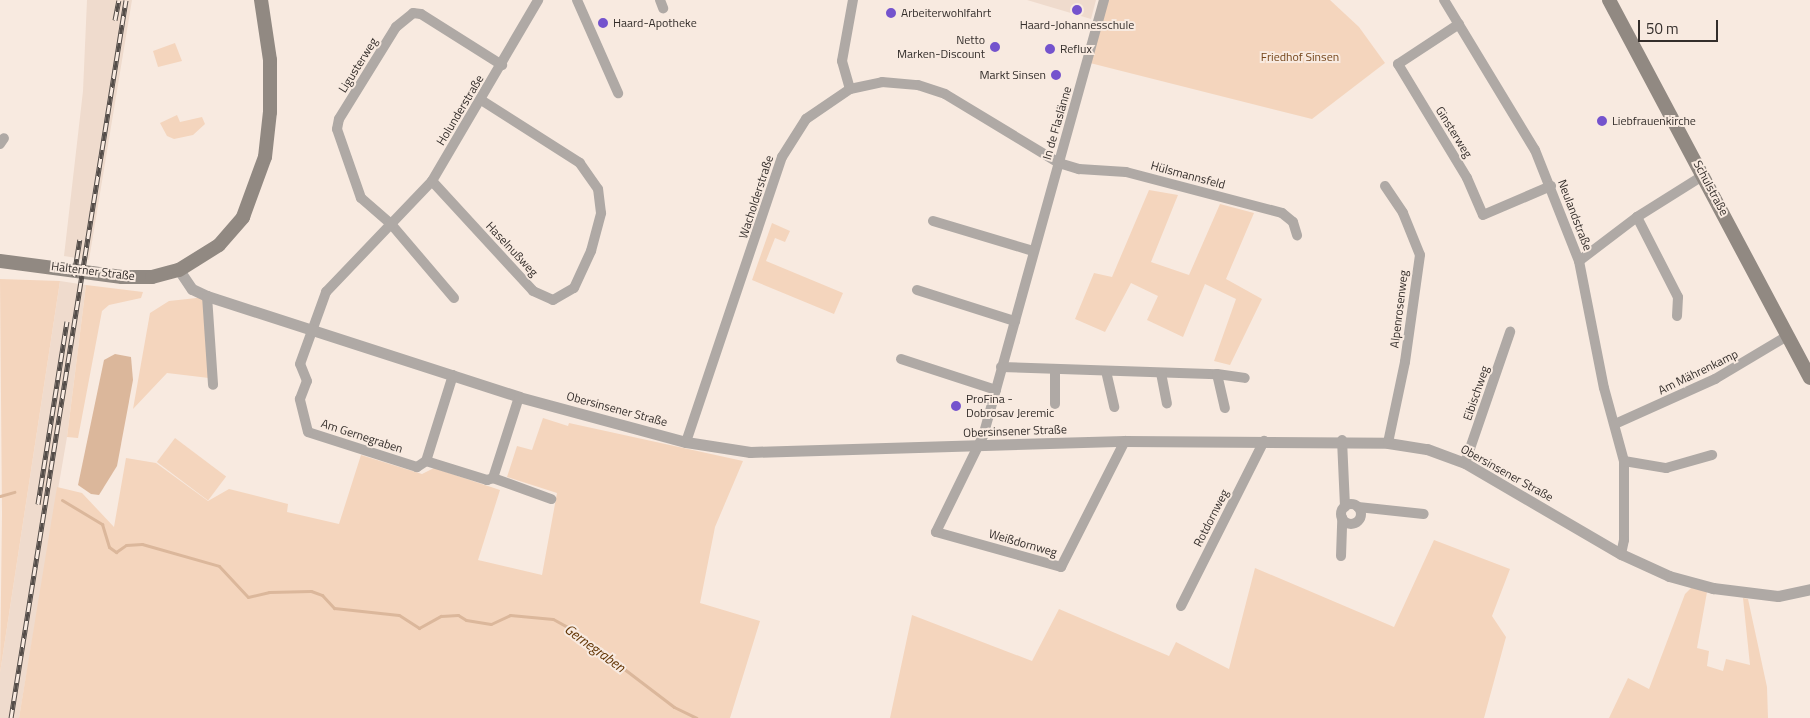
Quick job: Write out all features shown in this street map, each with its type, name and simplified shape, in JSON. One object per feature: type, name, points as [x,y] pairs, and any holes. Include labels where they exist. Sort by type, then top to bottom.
[{"type":"main road","name":"Halterner Straße","points":[[0,261],[122,277],[152,277],[179,270],[219,245],[243,217],[255,190],[264,157],[270,112],[270,60],[261,0]]},
{"type":"main road","name":"Schulstraße","points":[[1610,0],[1810,378]]},
{"type":"street","name":"Holunderstraße","points":[[312,329],[326,292],[432,181],[502,65],[538,0]]},
{"type":"street","points":[[577,0],[618,93]]},
{"type":"street","points":[[850,89],[842,61],[853,0]]},
{"type":"street","name":"In de Flaslänne","points":[[980,446],[1104,0]]},
{"type":"street","name":"Neulandstraße","points":[[1444,0],[1535,150],[1579,260],[1604,388],[1624,461],[1624,540],[1621,554]]},
{"type":"street","name":"Ligusterweg","points":[[391,224],[361,198],[337,128],[339,119],[396,27],[413,13],[421,14],[502,65]]},
{"type":"street","name":"Ginsterweg","points":[[1459,24],[1398,64],[1467,178],[1483,215],[1551,186]]},
{"type":"street","name":"Wacholderstraße","points":[[686,442],[782,156],[806,119],[850,89],[882,82],[918,84],[945,94],[1059,162]]},
{"type":"street","name":"Haselnußweg","points":[[432,181],[533,291],[554,300],[574,288],[592,251],[601,213],[598,189],[580,163],[481,100]]},
{"type":"street","name":"Hülsmannsfeld","points":[[1059,162],[1079,169],[1126,172],[1282,213],[1293,222],[1297,235]]},
{"type":"street","points":[[1579,260],[1637,217],[1704,175]]},
{"type":"street","name":"Alpenrosenweg","points":[[1385,186],[1403,213],[1420,255],[1405,362],[1388,443]]},
{"type":"street","points":[[1637,217],[1678,297],[1677,316]]},
{"type":"street","points":[[933,221],[1033,252]]},
{"type":"street","points":[[391,224],[454,298]]},
{"type":"street","name":"Obersinsener Straße","points":[[179,270],[192,289],[207,296],[519,397],[686,442],[750,452],[1125,441],[1264,442],[1342,440],[1388,443],[1427,449],[1465,463],[1621,554],[1669,576],[1712,588],[1778,596],[1810,589]]},
{"type":"street","points":[[917,290],[1015,321]]},
{"type":"street","points":[[207,296],[213,385]]},
{"type":"street","name":"Am Gernegraben","points":[[312,329],[300,364],[307,381],[300,399],[308,432],[417,467],[426,461],[487,480],[494,478],[551,499]]},
{"type":"street","name":"Eibischweg","points":[[1465,463],[1510,332]]},
{"type":"street","name":"Am Mährenkamp","points":[[1615,424],[1715,379],[1788,336]]},
{"type":"street","points":[[902,358],[996,390]]},
{"type":"street","points":[[1002,367],[1217,374],[1245,378]]},
{"type":"street","points":[[1054,404],[1055,369]]},
{"type":"street","points":[[1106,371],[1114,408]]},
{"type":"street","points":[[1161,373],[1167,403]]},
{"type":"street","points":[[1217,374],[1224,408]]},
{"type":"street","points":[[426,461],[453,375]]},
{"type":"street","points":[[494,478],[519,397]]},
{"type":"street","points":[[1341,556],[1344,506],[1342,440]]},
{"type":"street","name":"Weißdornweg","points":[[980,446],[936,532],[1061,567],[1125,441]]},
{"type":"street","name":"Rotdornweg","points":[[1182,606],[1264,442]]},
{"type":"street","points":[[1624,461],[1666,468],[1712,455]]},
{"type":"street","points":[[1344,506],[1350,504],[1358,507],[1424,514]]},
{"type":"street","points":[[1342,518],[1346,522],[1355,523],[1361,514],[1358,507]]},
{"type":"shaded area","points":[[87,0],[132,0],[89,260],[64,256],[83,91]]},
{"type":"shaded area","name":"Haard-Johannesschule","points":[[1027,0],[1096,0],[1091,19]]},
{"type":"shaded area","points":[[60,281],[86,285],[67,437],[19,718],[0,718],[0,673]]},
{"type":"shaded area","points":[[115,354],[131,357],[133,380],[117,466],[99,495],[91,494],[78,485],[104,360]]},
{"type":"green space","name":"Friedhof Sinsen","points":[[1107,0],[1330,0],[1359,27],[1385,63],[1312,119],[1090,63]]},
{"type":"green space","points":[[175,43],[182,61],[158,67],[153,51]]},
{"type":"green space","points":[[177,115],[180,122],[202,117],[205,124],[193,135],[174,139],[167,136],[160,123]]},
{"type":"green space","points":[[1149,190],[1178,195],[1151,262],[1189,275],[1220,204],[1254,213],[1226,279],[1262,299],[1230,365],[1214,361],[1236,299],[1205,284],[1183,337],[1147,320],[1158,296],[1131,283],[1105,332],[1075,319],[1094,273],[1112,277]]},
{"type":"green space","points":[[772,223],[790,231],[785,242],[775,238],[766,261],[843,293],[834,314],[752,280]]},
{"type":"green space","points":[[0,279],[60,281],[0,673],[2,514]]},
{"type":"green space","points":[[86,285],[143,292],[141,298],[109,305],[102,311],[78,438],[67,437]]},
{"type":"green space","points":[[206,297],[209,378],[167,373],[133,409],[150,313],[169,301]]},
{"type":"green space","points":[[543,418],[568,426],[569,423],[743,461],[715,527],[700,603],[760,621],[730,718],[19,718],[57,487],[82,493],[114,527],[126,458],[156,463],[208,501],[229,489],[288,504],[287,512],[339,524],[361,455],[422,474],[434,468],[500,490],[478,560],[542,575],[557,493],[507,477],[517,446],[532,450]]},
{"type":"green space","points":[[175,438],[226,477],[208,500],[157,462]]},
{"type":"green space","points":[[1434,540],[1510,569],[1492,616],[1506,637],[1484,718],[890,718],[912,615],[1032,661],[1059,609],[1169,656],[1176,642],[1229,669],[1255,568],[1394,627]]},
{"type":"green space","points":[[1692,587],[1707,592],[1697,648],[1709,651],[1707,666],[1723,671],[1726,659],[1750,665],[1743,598],[1748,599],[1767,687],[1768,718],[1609,718],[1628,678],[1649,689],[1685,594]]},
{"type":"waterway","name":"Gernegraben","points":[[0,496],[14,492]]},
{"type":"waterway","name":"Gernegraben","points":[[62,500],[102,524],[109,547],[116,552],[126,545],[142,544],[219,566],[248,597],[269,592],[311,591],[322,595],[334,608],[399,615],[419,628],[441,616],[458,615],[466,620],[491,624],[510,615],[553,619],[573,630],[674,707],[697,718]]},
{"type":"railway","points":[[115,20],[119,0]]},
{"type":"railway","points":[[11,718],[126,0]]},
{"type":"railway","points":[[74,276],[80,239]]},
{"type":"railway","points":[[38,504],[67,321]]},
{"type":"place","name":"Haard-Johannesschule","points":[[1077,10]]},
{"type":"place","name":"Arbeiterwohlfahrt","points":[[891,13]]},
{"type":"place","name":"Haard-Apotheke","points":[[603,23]]},
{"type":"place","name":"Netto Marken-Discount","points":[[995,47]]},
{"type":"place","name":"Reflux","points":[[1050,49]]},
{"type":"place","name":"Markt Sinsen","points":[[1056,75]]},
{"type":"place","name":"Liebfrauenkirche","points":[[1602,121]]},
{"type":"place","name":"ProFina - Dobrosav Jeremic","points":[[956,406]]}]
